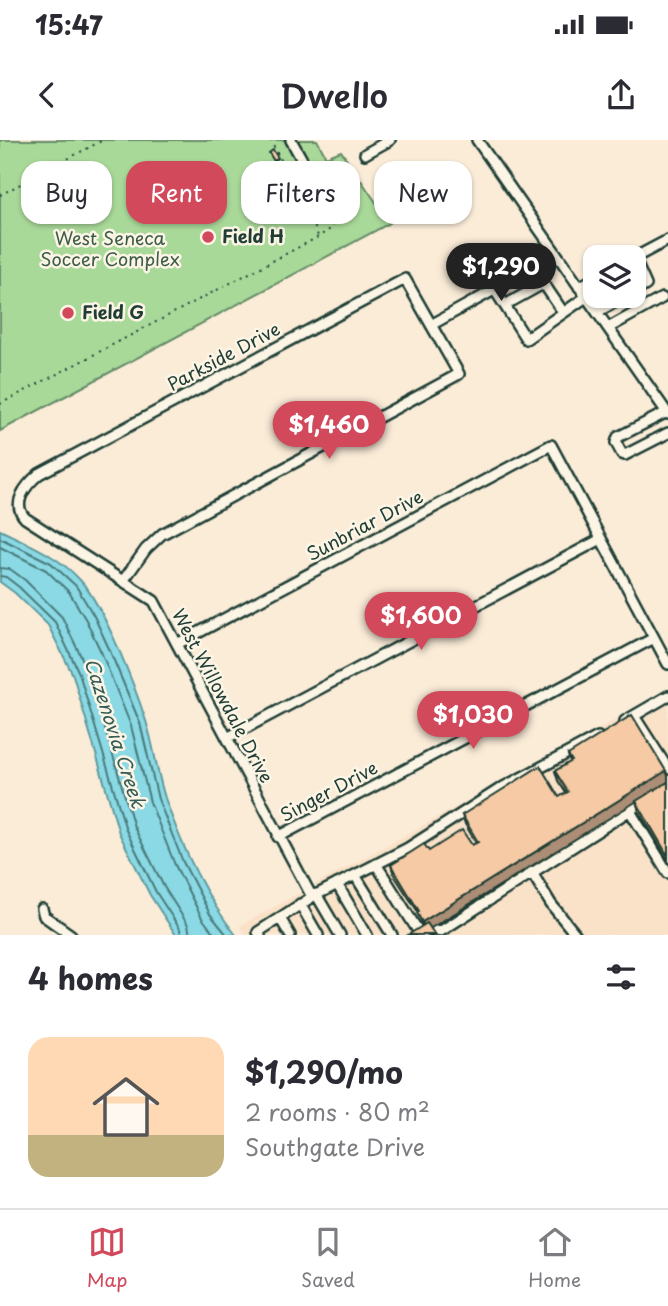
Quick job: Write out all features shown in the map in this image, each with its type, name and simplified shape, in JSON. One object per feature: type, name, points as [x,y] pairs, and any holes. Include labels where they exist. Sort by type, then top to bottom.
[{"type":"street","points":[[291,140],[303,161]]},
{"type":"street","points":[[365,153],[390,140]]},
{"type":"street","points":[[477,140],[583,293]]},
{"type":"street","points":[[646,252],[668,240]]},
{"type":"street","points":[[123,581],[146,549],[162,534],[459,374],[431,325],[557,255]]},
{"type":"street","name":"Parkside Drive","points":[[20,499],[39,474],[405,279],[431,325]]},
{"type":"street","points":[[505,305],[541,285],[547,287],[563,312]]},
{"type":"street","points":[[579,287],[583,285]]},
{"type":"street","points":[[495,289],[526,339],[583,299]]},
{"type":"street","points":[[608,328],[662,298]]},
{"type":"street","points":[[594,308],[667,413],[618,437],[616,443],[622,454],[625,455],[668,433]]},
{"type":"street","points":[[597,312],[604,308]]},
{"type":"street","name":"Sunbriar Drive","points":[[177,644],[551,445],[601,539]]},
{"type":"street","name":"West Willowdale Drive","points":[[20,499],[19,509],[25,518],[154,601],[304,885],[341,935]]},
{"type":"street","points":[[227,738],[601,539],[668,664]]},
{"type":"street","name":"Singer Drive","points":[[278,837],[654,638]]},
{"type":"street","points":[[613,728],[668,696]]},
{"type":"street","points":[[634,716],[668,769]]},
{"type":"street","points":[[260,935],[258,932],[314,896],[408,848],[500,789],[603,734]]},
{"type":"street","points":[[376,864],[420,935],[434,930],[442,933],[531,872],[657,793]]},
{"type":"street","points":[[630,811],[668,873]]},
{"type":"street","points":[[531,872],[551,904],[576,935]]},
{"type":"street","points":[[355,875],[393,935]]},
{"type":"street","points":[[337,884],[367,935]]},
{"type":"street","points":[[300,905],[318,935]]},
{"type":"street","points":[[42,909],[44,916],[71,935]]},
{"type":"street","points":[[279,918],[290,935]]},
{"type":"path","points":[[0,195],[103,140]]},
{"type":"path","points":[[270,140],[307,207],[318,237]]},
{"type":"path","points":[[0,404],[318,237],[332,228],[332,224]]},
{"type":"shaded area","points":[[668,691],[668,935],[246,935],[239,926]]},
{"type":"green space","name":"West Seneca Soccer Complex","points":[[0,140],[317,140],[326,157],[341,151],[348,161],[241,161],[241,224],[360,224],[360,179],[374,199],[374,224],[388,224],[0,431]]},
{"type":"water","name":"Cazenovia Creek","points":[[0,530],[63,564],[81,581],[100,609],[141,706],[165,798],[179,834],[204,887],[236,935],[176,935],[150,895],[119,833],[73,675],[48,625],[0,582]]},
{"type":"building","points":[[273,150],[278,158],[274,161],[269,153]]},
{"type":"building","points":[[632,715],[666,771],[422,922],[417,913],[419,911],[391,865],[424,844],[429,851],[462,830],[472,845],[478,842],[462,815],[540,766],[559,797],[568,792],[555,771],[572,761],[568,755]]},
{"type":"building","points":[[668,782],[668,856],[636,801]]},
{"type":"building","points":[[427,923],[435,935],[408,935]]},
{"type":"place","name":"Field H","points":[[208,237]]},
{"type":"place","name":"Field G","points":[[68,313]]}]
